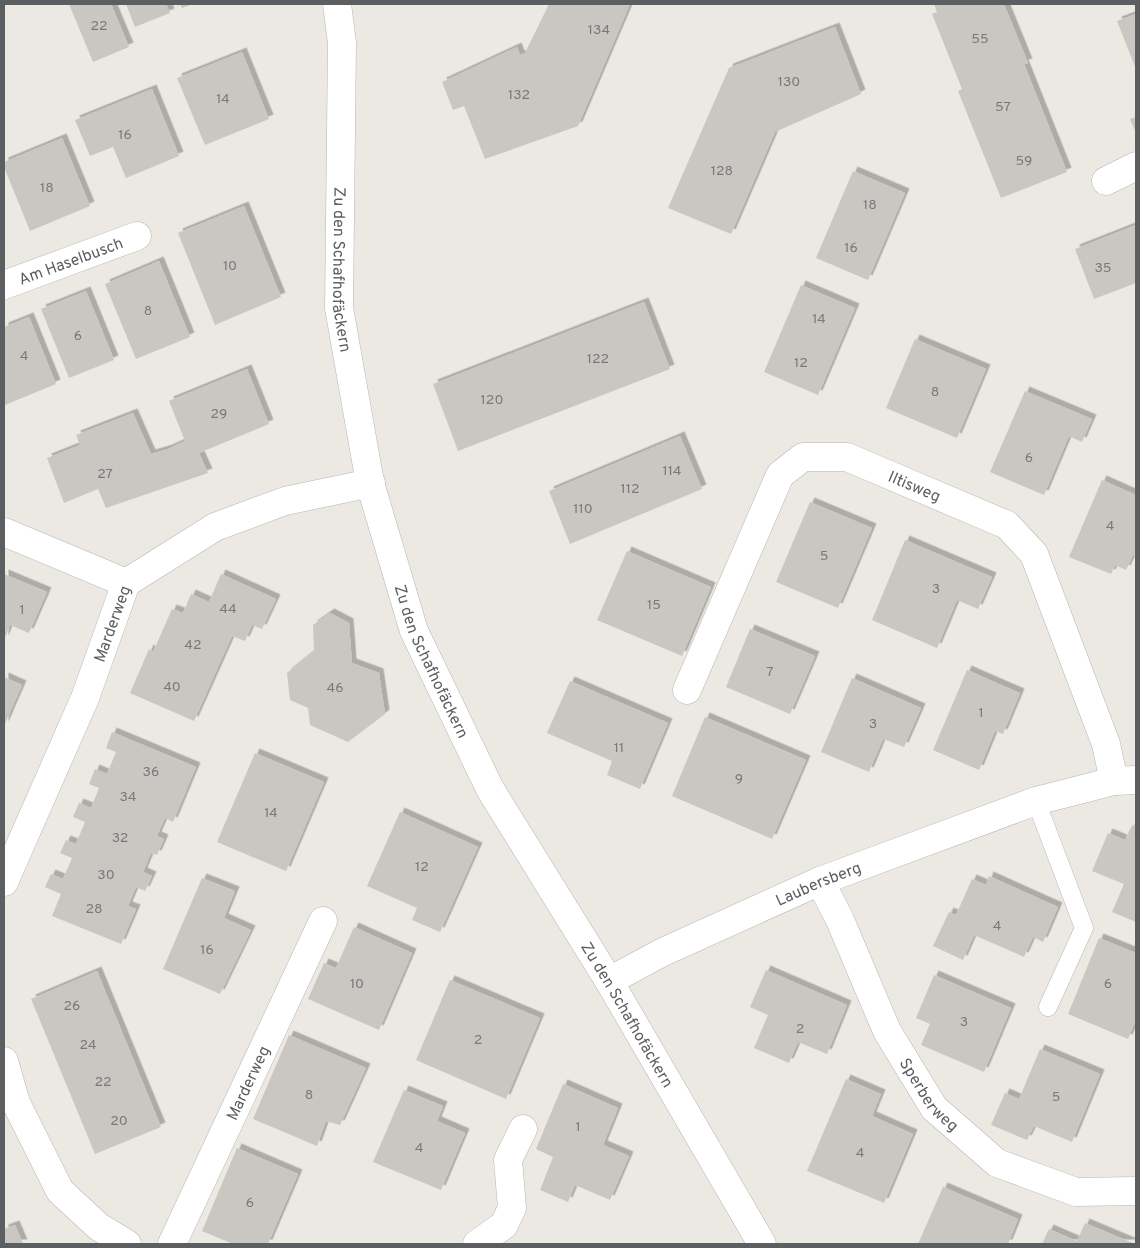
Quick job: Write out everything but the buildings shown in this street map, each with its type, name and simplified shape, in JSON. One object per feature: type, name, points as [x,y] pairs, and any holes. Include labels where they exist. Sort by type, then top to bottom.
[{"type":"street","name":"Zu den Schafhofäckern","points":[[337,4],[342,44],[339,308],[371,483],[414,631],[490,789],[609,981],[762,1244]]},
{"type":"street","points":[[1106,180],[1136,166]]},
{"type":"street","name":"Am Haselbusch","points":[[4,285],[137,236]]},
{"type":"street","name":"Iltisweg","points":[[688,690],[780,475],[802,457],[847,457],[1007,524],[1034,554],[1106,744],[1125,780]]},
{"type":"street","name":"Marderweg","points":[[4,882],[85,698],[126,584],[215,527],[285,501],[371,483]]},
{"type":"street","points":[[4,532],[126,584]]},
{"type":"street","name":"Laubersberg","points":[[609,981],[663,952],[820,881],[1036,801],[1125,780]]},
{"type":"street","name":"Sperberweg","points":[[820,881],[840,920],[887,1031],[934,1108],[997,1163],[1076,1192],[1136,1191]]},
{"type":"street","name":"Marderweg","points":[[172,1244],[323,922]]},
{"type":"street","points":[[4,1061],[10,1106],[60,1190],[99,1227],[128,1244]]},
{"type":"street","points":[[477,1244],[504,1225],[512,1208],[508,1160],[523,1129]]},
{"type":"lane","points":[[1036,801],[1084,928],[1048,1008]]}]
